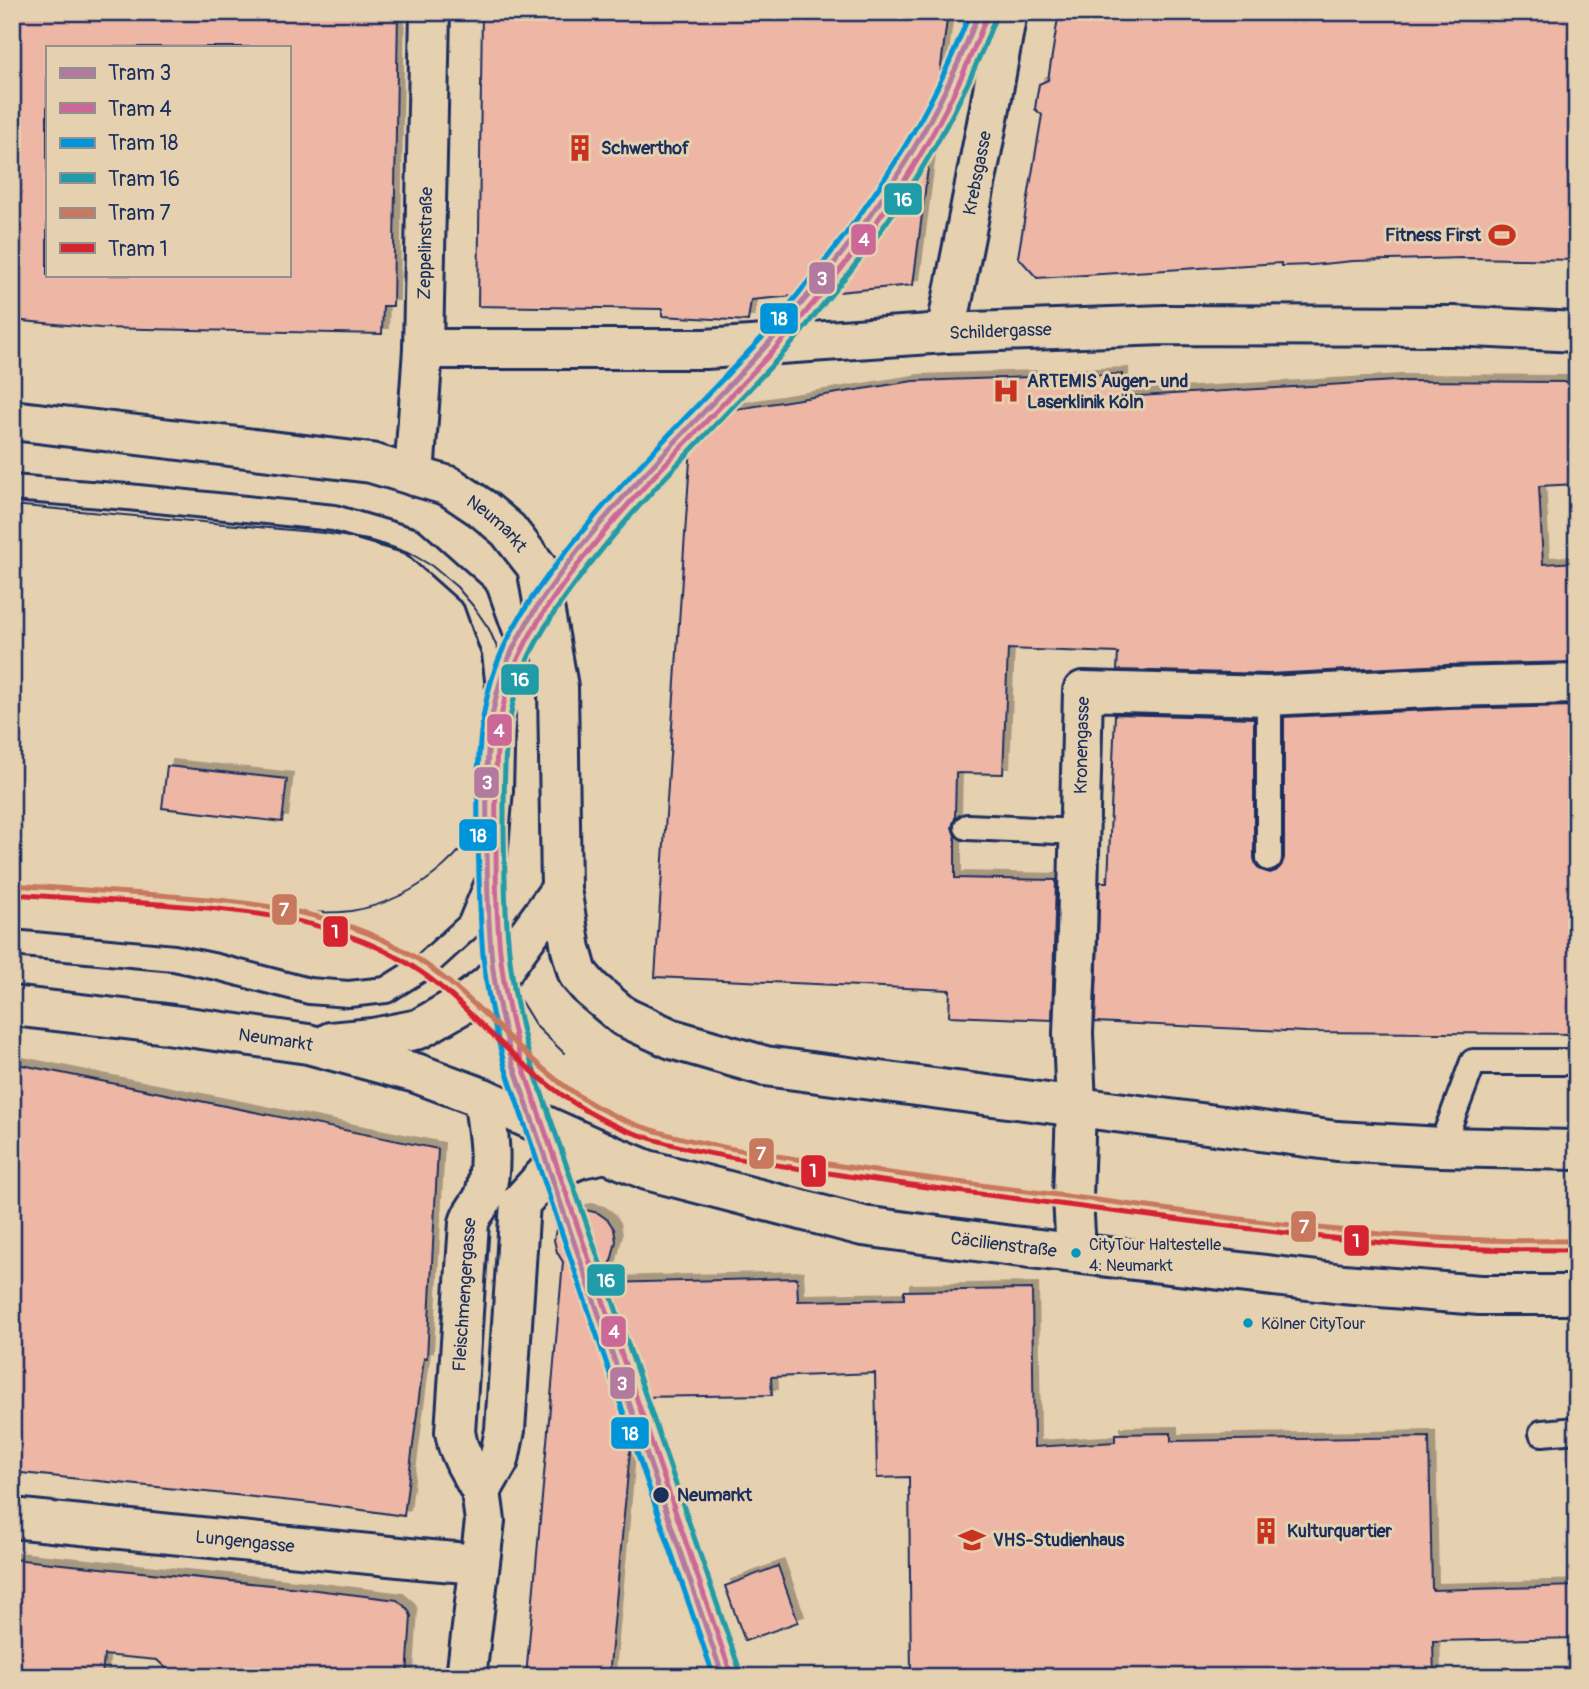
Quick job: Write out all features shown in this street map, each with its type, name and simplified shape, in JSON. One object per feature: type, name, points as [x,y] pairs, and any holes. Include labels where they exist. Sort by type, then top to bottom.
[{"type":"street","name":"Zeppelinstraße","points":[[414,476],[423,349],[430,12]]},
{"type":"street","name":"Krebsgasse","points":[[946,333],[1007,12]]},
{"type":"street","name":"Schildergasse","points":[[423,349],[705,349],[946,333],[1164,325],[1452,326],[1577,332]]},
{"type":"street","name":"Neumarkt","points":[[12,420],[371,463],[449,486],[508,530],[537,567],[558,687],[561,889],[578,975],[591,989],[624,1017],[672,1039],[765,1066],[1076,1107]]},
{"type":"street","name":"Kronengasse","points":[[1076,1253],[1073,1197],[1076,1107],[1073,1033],[1083,691],[1268,696],[1577,684]]},
{"type":"street","points":[[307,1044],[373,1038],[419,1029],[446,1014],[489,985],[561,889]]},
{"type":"street","name":"Neumarkt","points":[[12,1006],[307,1044],[416,1073],[483,1098],[606,1153]]},
{"type":"street","name":"Fleischmengergasse","points":[[466,1677],[485,1521],[481,1490],[465,1462],[455,1433],[469,1223],[473,1211],[485,1193],[490,1161],[483,1098]]},
{"type":"street","points":[[1076,1107],[1337,1141],[1577,1150]]},
{"type":"street","points":[[481,1490],[499,1460],[505,1430],[520,1203],[549,1171],[581,1158],[606,1153]]},
{"type":"street","name":"Cäcilienstraße","points":[[606,1153],[647,1170],[863,1226],[1356,1286],[1480,1295],[1577,1295]]},
{"type":"street","name":"Lungengasse","points":[[12,1518],[479,1564]]},
{"type":"lane","points":[[12,486],[334,518],[412,541],[475,597],[495,653],[502,716],[493,870],[470,925],[426,965],[386,990],[349,994],[309,990],[174,958],[12,943]]},
{"type":"lane","points":[[1268,696],[1269,858]]},
{"type":"lane","points":[[967,827],[1079,832]]},
{"type":"lane","points":[[1441,1147],[1473,1062],[1577,1062]]},
{"type":"lane","points":[[1542,1433],[1577,1430]]},
{"type":"building","points":[[12,12],[398,12],[393,306],[383,306],[382,334],[100,328],[12,320]]},
{"type":"building","points":[[482,12],[948,12],[913,285],[751,300],[748,321],[662,316],[662,309],[478,306]]},
{"type":"building","points":[[1059,12],[1577,12],[1577,260],[1463,258],[1281,266],[1281,263],[1037,278],[1018,257],[1042,115],[1035,109],[1037,95],[1039,84],[1048,80]]},
{"type":"building","points":[[1122,374],[1122,397],[1395,381],[1577,382],[1577,484],[1539,486],[1543,564],[1577,562],[1577,662],[1268,674],[1117,670],[1118,653],[1008,649],[1003,774],[956,773],[955,818],[952,827],[955,836],[955,878],[1056,880],[1052,1020],[949,1016],[950,990],[655,977],[693,416],[913,381]]},
{"type":"building","points":[[1577,706],[1577,1034],[1306,1032],[1095,1022],[1100,882],[1108,882],[1115,714],[1254,718],[1254,858],[1261,870],[1270,873],[1281,866],[1284,858],[1284,717]]},
{"type":"building","points":[[167,766],[287,779],[282,822],[162,808]]},
{"type":"building","points":[[12,1063],[438,1149],[427,1358],[424,1358],[404,1516],[321,1504],[12,1472]]},
{"type":"building","points":[[586,1210],[598,1213],[608,1220],[614,1229],[616,1241],[606,1283],[797,1278],[798,1301],[904,1299],[904,1291],[1032,1289],[1034,1447],[1115,1442],[1115,1434],[1171,1433],[1171,1441],[1429,1437],[1432,1590],[1577,1586],[1577,1638],[1433,1641],[1434,1677],[911,1677],[909,1477],[877,1478],[875,1373],[771,1377],[772,1395],[635,1397],[609,1677],[526,1677],[563,1262],[554,1240],[556,1229],[564,1219],[574,1212]]},
{"type":"building","points":[[12,1559],[397,1600],[408,1609],[411,1616],[407,1677],[200,1677],[168,1670],[157,1660],[104,1655],[102,1677],[12,1677]]},
{"type":"building","points":[[778,1566],[798,1622],[745,1641],[725,1586]]},
{"type":"tram line","name":"18","points":[[714,1677],[498,1042],[486,978],[480,914],[478,788],[482,723],[498,661],[520,616],[539,588],[592,519],[768,331],[853,224],[919,123],[938,87],[970,12]]},
{"type":"tram line","name":"3","points":[[723,1677],[506,1039],[494,975],[489,914],[487,791],[490,727],[506,665],[537,606],[600,524],[775,336],[862,227],[927,125],[946,89],[979,12]]},
{"type":"tram line","name":"4","points":[[731,1674],[521,1061],[512,1024],[501,960],[496,881],[497,751],[502,711],[513,671],[527,640],[584,557],[631,501],[785,337],[843,267],[892,199],[935,130],[987,15]]},
{"type":"tram line","name":"16","points":[[740,1671],[525,1040],[508,944],[504,831],[508,729],[516,689],[523,670],[553,614],[614,535],[792,343],[877,236],[923,168],[943,132],[995,18]]},
{"type":"tram line","points":[[12,505],[324,533],[368,540],[413,555],[432,566],[457,587],[489,629],[499,652],[506,690],[498,891],[499,936],[504,968],[536,1026],[564,1053]]},
{"type":"tram line","points":[[281,910],[325,913],[351,911],[401,895],[423,882],[462,848],[477,827],[498,779]]},
{"type":"tram line","name":"7","points":[[12,885],[218,900],[292,911],[363,931],[428,966],[576,1094],[604,1111],[637,1125],[693,1141],[878,1172],[1282,1224],[1437,1238],[1577,1241]]},
{"type":"tram line","name":"1","points":[[12,894],[252,913],[323,927],[357,939],[390,953],[421,972],[456,1000],[522,1063],[575,1104],[615,1126],[693,1150],[878,1181],[1282,1233],[1437,1247],[1577,1250]]},
{"type":"place","name":"Schwerthof","points":[[580,148]]},
{"type":"place","name":"Fitness First","points":[[1502,235]]},
{"type":"place","name":"ARTEMIS Augen- und Laserklinik Köln","points":[[1006,391]]},
{"type":"place","name":"CityTour Haltestelle 4: Neumarkt","points":[[1076,1253]]},
{"type":"place","name":"Kölner CityTour","points":[[1248,1323]]},
{"type":"place","name":"Neumarkt","points":[[661,1495]]},
{"type":"place","name":"Kulturquartier","points":[[1266,1531]]},
{"type":"place","name":"VHS-Studienhaus","points":[[972,1540]]}]
